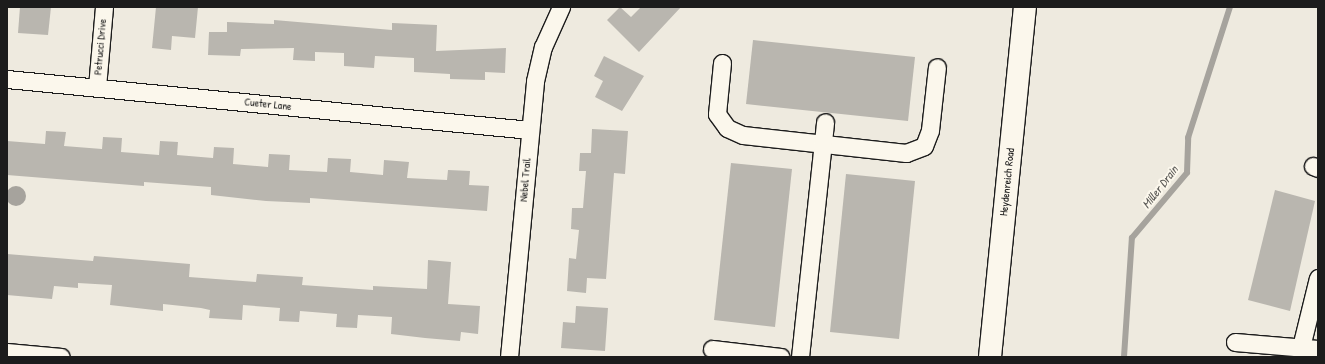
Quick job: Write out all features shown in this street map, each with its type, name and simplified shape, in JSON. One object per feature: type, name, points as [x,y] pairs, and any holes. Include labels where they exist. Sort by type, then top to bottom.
[{"type":"street","name":"Petrucci Drive","points":[[97,86],[104,7]]},
{"type":"street","name":"Nebel Trail","points":[[509,357],[530,130],[539,65],[561,7]]},
{"type":"street","name":"Heydenreich Road","points":[[990,357],[1025,7]]},
{"type":"street","points":[[722,62],[717,114],[727,128],[743,135],[906,153],[924,146],[930,130],[937,67]]},
{"type":"street","name":"Cueter Lane","points":[[7,79],[97,86],[530,130]]},
{"type":"street","points":[[800,357],[825,122]]},
{"type":"street","points":[[1301,347],[1318,278]]},
{"type":"street","points":[[1235,342],[1301,347],[1318,350]]},
{"type":"street","points":[[712,349],[781,357]]},
{"type":"street","points":[[7,352],[61,357]]},
{"type":"shaded area","points":[[12,186],[20,186],[26,192],[26,200],[20,206],[12,206],[6,200],[6,192]]},
{"type":"building","points":[[20,7],[51,7],[48,35],[18,33]]},
{"type":"building","points":[[156,7],[198,7],[195,38],[172,36],[171,50],[152,48]]},
{"type":"building","points":[[620,7],[631,17],[641,7],[681,7],[639,52],[607,20]]},
{"type":"building","points":[[274,20],[392,30],[392,23],[437,25],[436,51],[506,48],[505,73],[485,72],[485,80],[450,79],[450,74],[414,72],[414,58],[375,56],[374,68],[344,66],[344,53],[315,52],[315,61],[293,60],[294,48],[241,49],[240,56],[208,55],[209,32],[227,32],[227,22],[274,24]]},
{"type":"building","points":[[753,40],[915,57],[908,121],[746,104]]},
{"type":"building","points":[[604,56],[644,76],[622,111],[595,97],[603,81],[594,76]]},
{"type":"building","points":[[592,129],[628,131],[625,174],[614,173],[606,279],[587,278],[586,293],[567,291],[569,258],[576,259],[579,230],[571,229],[572,208],[583,208],[586,171],[579,171],[580,153],[591,153]]},
{"type":"building","points":[[46,131],[66,132],[64,146],[102,149],[103,137],[122,138],[121,152],[159,155],[160,141],[178,142],[177,155],[213,158],[214,147],[234,148],[233,164],[268,167],[269,154],[290,155],[289,170],[327,172],[328,158],[351,159],[350,172],[383,175],[384,160],[409,162],[407,178],[447,180],[448,170],[470,171],[469,185],[489,186],[487,211],[310,198],[310,203],[266,201],[211,195],[211,187],[144,182],[144,186],[7,175],[7,141],[45,144]]},
{"type":"building","points":[[731,163],[792,169],[775,327],[714,320]]},
{"type":"building","points":[[846,174],[915,181],[899,339],[830,332]]},
{"type":"building","points":[[1275,190],[1315,201],[1290,311],[1248,300]]},
{"type":"building","points":[[7,254],[93,261],[94,256],[190,264],[189,277],[256,282],[257,274],[303,277],[302,285],[373,290],[373,286],[427,289],[428,260],[451,262],[448,304],[480,306],[478,334],[461,332],[460,341],[391,334],[392,317],[358,315],[357,328],[336,327],[337,314],[300,311],[299,322],[279,321],[280,308],[243,305],[242,320],[209,318],[210,310],[201,308],[163,304],[163,311],[110,305],[112,285],[78,283],[78,288],[54,286],[52,299],[7,295]]},
{"type":"building","points":[[576,306],[608,308],[605,351],[561,348],[563,322],[575,323]]},
{"type":"waterway","name":"Miller Drain","points":[[1124,357],[1132,238],[1187,173],[1188,138],[1230,7]]}]
